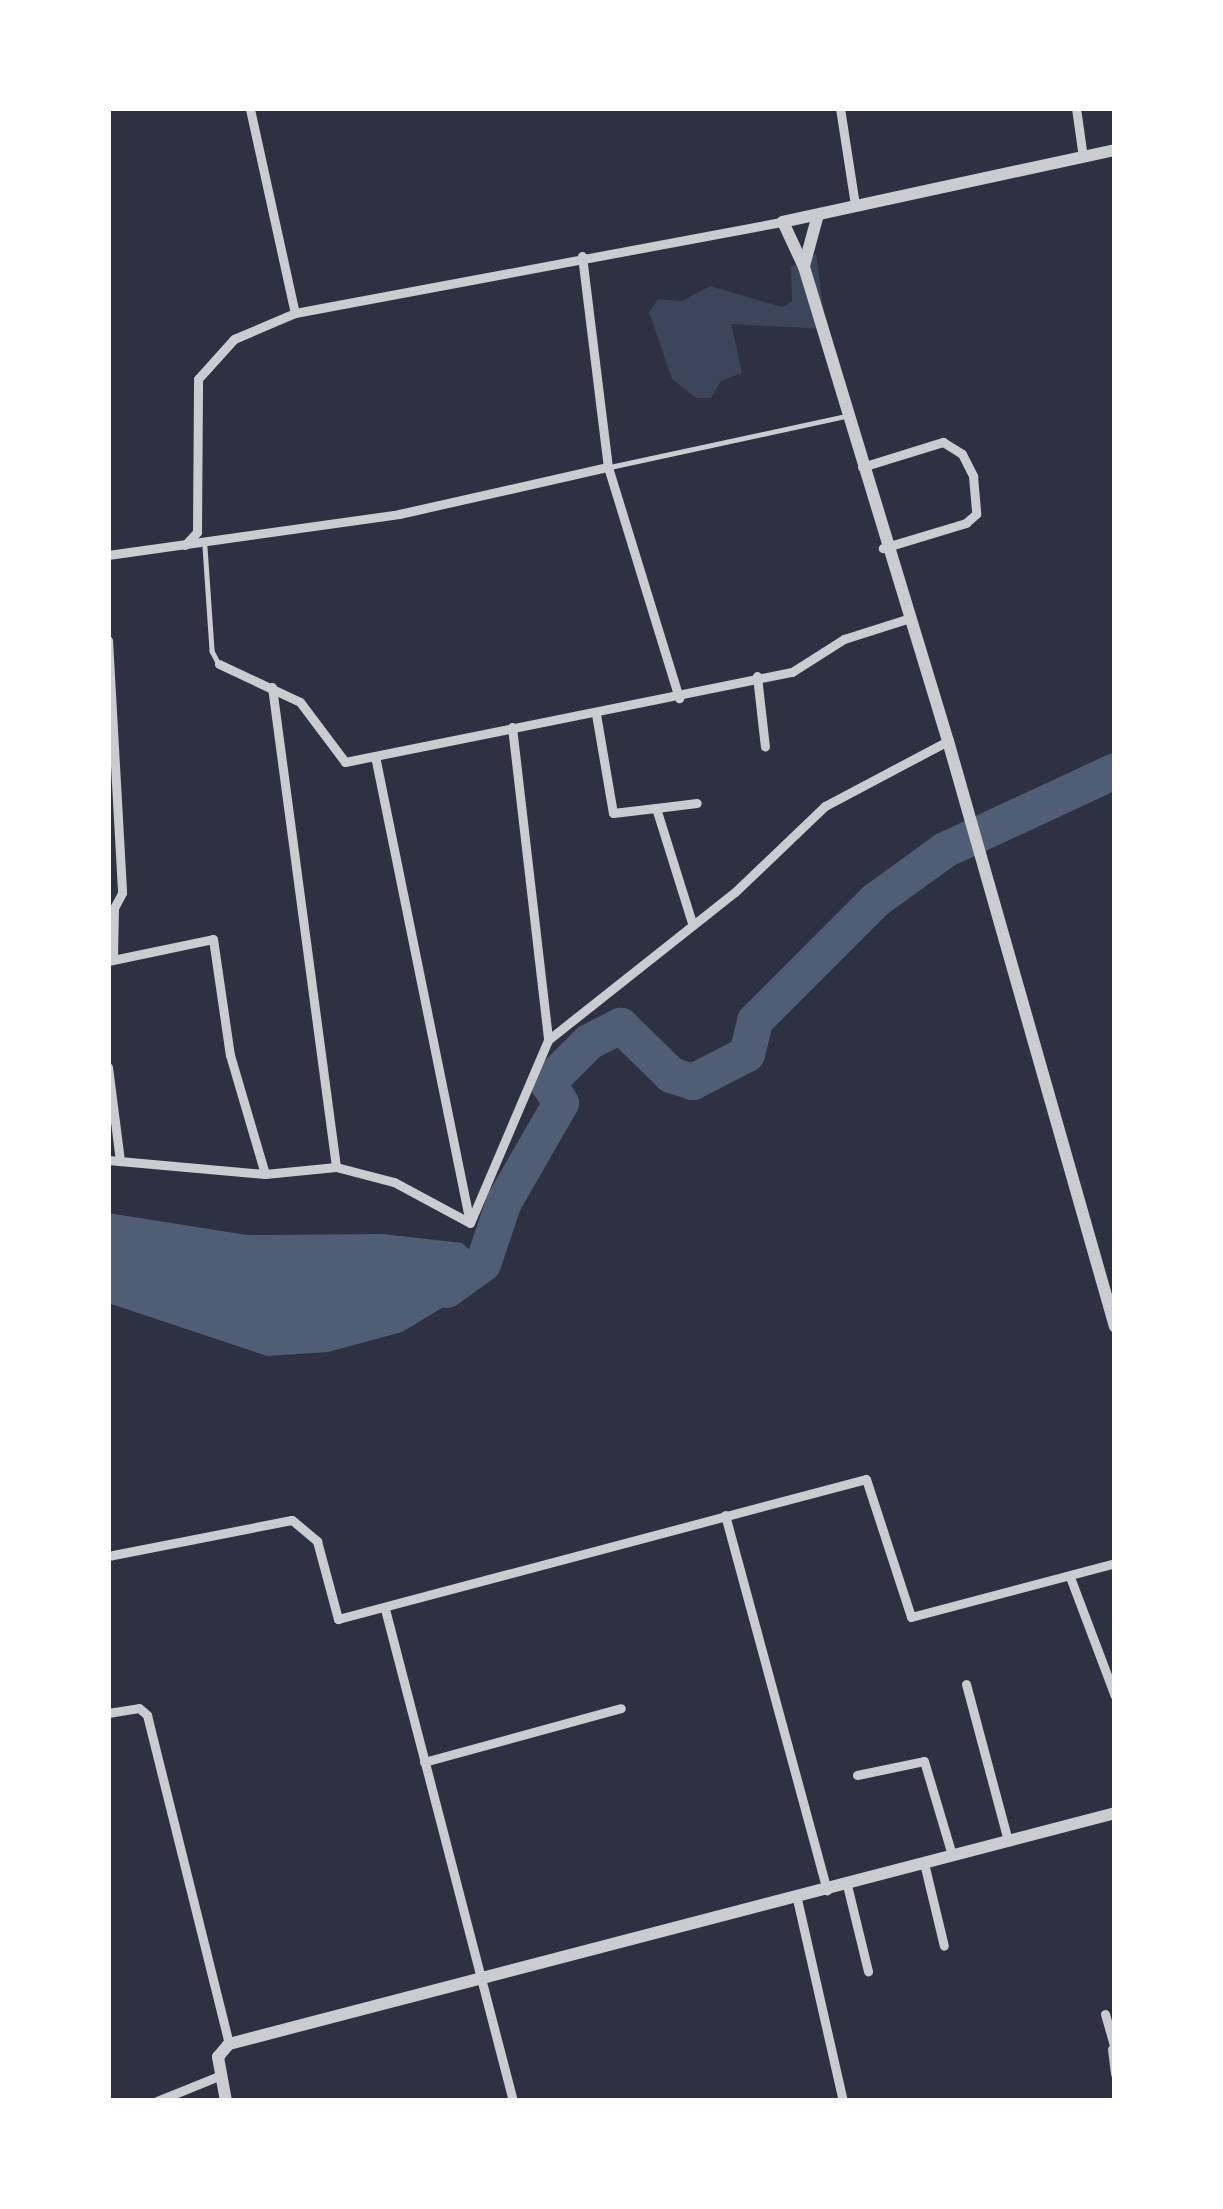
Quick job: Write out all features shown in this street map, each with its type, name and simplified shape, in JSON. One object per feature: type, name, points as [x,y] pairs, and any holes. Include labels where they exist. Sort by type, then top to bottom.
[{"type":"street","points":[[840,108],[855,205]]},
{"type":"street","points":[[1076,108],[1083,157]]},
{"type":"street","points":[[250,109],[295,313]]},
{"type":"street","points":[[184,545],[197,532],[204,364],[234,339],[295,313],[582,256],[817,218],[855,205],[1115,150]]},
{"type":"street","points":[[804,267],[817,218]]},
{"type":"street","points":[[783,222],[804,267],[884,548],[948,741],[1115,1327]]},
{"type":"street","points":[[582,256],[608,467],[680,698]]},
{"type":"street","points":[[861,467],[944,442],[962,454],[973,476],[976,514],[966,523],[884,548]]},
{"type":"street","points":[[108,555],[184,545],[205,547],[608,467]]},
{"type":"street","points":[[219,664],[301,702],[337,760],[680,698],[758,676],[791,672],[844,639],[908,619]]},
{"type":"street","points":[[108,640],[108,737],[122,893],[114,908],[111,958],[213,939],[230,1055],[265,1174]]},
{"type":"street","points":[[758,676],[765,747]]},
{"type":"street","points":[[272,687],[336,1166]]},
{"type":"street","points":[[596,714],[613,813],[697,803]]},
{"type":"street","points":[[512,727],[548,1040]]},
{"type":"street","points":[[470,1222],[548,1040],[825,806],[948,741]]},
{"type":"street","points":[[375,756],[470,1222]]},
{"type":"street","points":[[656,808],[692,923]]},
{"type":"street","points":[[108,1067],[114,1160],[265,1174],[336,1166],[394,1181],[470,1222]]},
{"type":"street","points":[[108,1556],[292,1520],[316,1541],[332,1616],[385,1609],[866,1479],[911,1617],[1115,1563]]},
{"type":"street","points":[[725,1515],[827,1890]]},
{"type":"street","points":[[1070,1577],[1115,1696]]},
{"type":"street","points":[[385,1609],[513,2101]]},
{"type":"street","points":[[966,1684],[1008,1841]]},
{"type":"street","points":[[108,1713],[142,1708],[149,1721],[229,2044]]},
{"type":"street","points":[[424,1762],[621,1708]]},
{"type":"street","points":[[857,1775],[924,1761],[952,1856]]},
{"type":"street","points":[[226,2101],[218,2057],[229,2044],[482,1984],[1115,1813]]},
{"type":"street","points":[[924,1863],[944,1946]]},
{"type":"street","points":[[847,1885],[868,1971]]},
{"type":"street","points":[[797,1899],[843,2101]]},
{"type":"street","points":[[1105,2014],[1115,2074]]},
{"type":"street","points":[[157,2101],[219,2076]]},
{"type":"lane","points":[[608,467],[845,416]]},
{"type":"lane","points":[[205,547],[219,664]]},
{"type":"shaded area","points":[[816,254],[826,329],[731,324],[742,373],[721,381],[711,398],[696,398],[672,379],[649,312],[658,299],[682,301],[710,286],[782,307],[792,302],[791,267]]},
{"type":"shaded area","points":[[108,1213],[247,1235],[383,1234],[462,1243],[497,1275],[402,1332],[328,1352],[267,1356],[108,1303]]},
{"type":"waterway","points":[[447,1290],[483,1264],[504,1202],[561,1103],[548,1083],[589,1042],[621,1026],[671,1075],[693,1082],[747,1054],[755,1021],[876,900],[945,850],[1115,771]]}]
